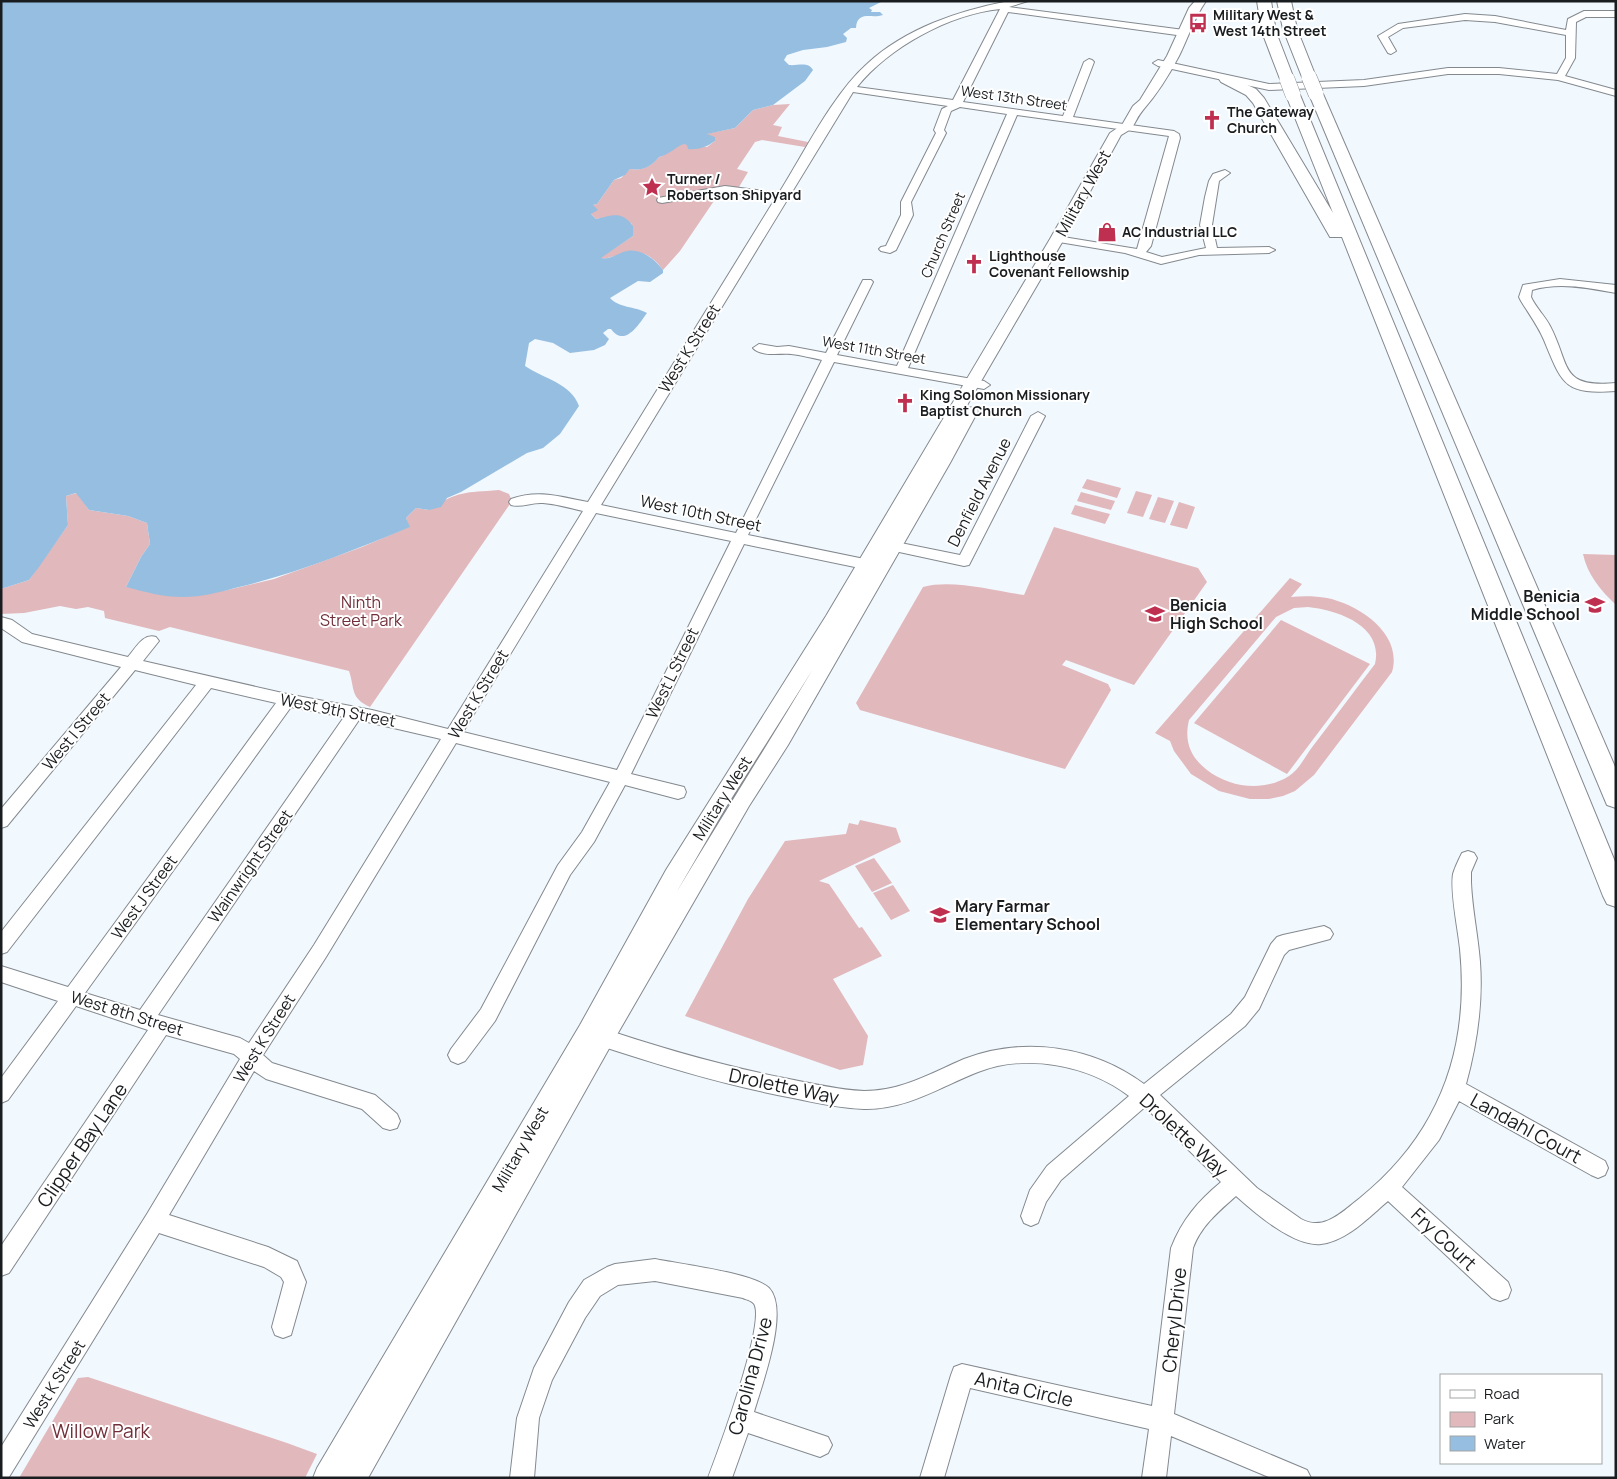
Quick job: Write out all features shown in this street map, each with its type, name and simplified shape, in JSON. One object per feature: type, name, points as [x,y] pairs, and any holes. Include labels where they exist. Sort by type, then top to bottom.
[{"type":"highway","points":[[1264,1],[1269,32],[1287,79],[1613,889],[1616,905]]},
{"type":"highway","points":[[1284,1],[1290,29],[1312,86],[1616,798]]},
{"type":"highway","points":[[1226,79],[1251,92],[1259,102],[1327,216],[1369,301],[1392,341]]},
{"type":"highway","points":[[1259,102],[1261,94],[1268,87]]},
{"type":"main road","name":"Military West","points":[[327,1478],[595,1035],[781,740],[873,566],[977,384],[1063,241],[1116,133],[1127,127],[1137,109],[1145,102],[1194,1]]},
{"type":"main road","name":"Military West","points":[[1179,32],[1201,1]]},
{"type":"main road","name":"Military West","points":[[352,1478],[595,1035]]},
{"type":"street","name":"West K Street","points":[[1,1469],[9,1442],[154,1221],[252,1056],[320,951],[590,508],[850,89],[870,66],[922,31],[953,19],[1024,1]]},
{"type":"street","points":[[885,249],[890,250],[907,215],[906,202],[946,132],[939,130],[948,109],[956,110],[1004,7],[1179,32]]},
{"type":"street","points":[[1560,76],[1566,71],[1573,53],[1570,33],[1571,21],[1579,16],[1591,14],[1616,14]]},
{"type":"street","points":[[1391,51],[1383,36],[1388,32],[1401,26],[1459,18],[1495,19],[1570,33]]},
{"type":"street","points":[[1067,119],[1089,62]]},
{"type":"street","points":[[1163,64],[1268,87],[1364,83],[1444,68],[1460,67],[1519,68],[1616,89]]},
{"type":"street","points":[[1560,76],[1616,93]]},
{"type":"street","name":"West 13th Street","points":[[850,89],[956,110],[1013,112],[1174,134],[1145,246],[1140,253]]},
{"type":"street","name":"Church Street","points":[[901,370],[1013,112]]},
{"type":"street","points":[[1212,251],[1206,225],[1210,197],[1214,180],[1217,176],[1225,173]]},
{"type":"street","points":[[662,200],[725,189],[783,197]]},
{"type":"street","points":[[1063,241],[1140,253],[1161,261],[1188,253],[1269,250]]},
{"type":"street","name":"West L Street","points":[[458,1054],[488,1015],[564,870],[588,837],[621,778],[867,282]]},
{"type":"street","points":[[1616,289],[1564,283],[1544,283],[1527,288],[1525,296],[1544,327],[1562,372],[1568,380],[1576,385],[1591,389],[1616,387]]},
{"type":"street","name":"West 11th Street","points":[[759,348],[777,351],[789,350],[977,384]]},
{"type":"street","name":"Denfield Avenue","points":[[885,545],[964,561],[1038,416]]},
{"type":"street","name":"West 10th Street","points":[[516,502],[536,497],[873,566]]},
{"type":"street","name":"West 9th Street","points":[[1,622],[8,624],[27,638],[207,682],[287,700],[355,712],[678,792]]},
{"type":"street","name":"West I Street","points":[[1,820],[152,641]]},
{"type":"street","points":[[1,946],[207,682]]},
{"type":"street","name":"West J Street","points":[[1,1094],[287,700]]},
{"type":"street","name":"Wainwright Street","points":[[153,1022],[355,712]]},
{"type":"street","name":"Drolette Way","points":[[595,1035],[690,1065],[782,1087],[849,1099],[868,1100],[915,1092],[972,1065],[991,1059],[1040,1055],[1074,1060],[1092,1065],[1112,1074],[1160,1107],[1235,1183],[1257,1202],[1295,1227],[1313,1234],[1328,1232],[1343,1224],[1389,1188],[1428,1141],[1455,1088],[1466,1037],[1470,1005],[1471,969],[1461,873],[1468,858]]},
{"type":"street","points":[[1031,1216],[1037,1196],[1054,1173],[1144,1096],[1238,1020],[1252,1003],[1276,950],[1283,943],[1324,934]]},
{"type":"street","name":"West 8th Street","points":[[1,974],[153,1022],[240,1047],[266,1070],[368,1102],[390,1121]]},
{"type":"street","name":"Clipper Bay Lane","points":[[1,1265],[153,1022]]},
{"type":"street","name":"Landahl Court","points":[[1455,1088],[1598,1168]]},
{"type":"street","name":"Cheryl Drive","points":[[1154,1478],[1182,1248],[1187,1233],[1198,1216],[1235,1183]]},
{"type":"street","name":"Fry Court","points":[[1389,1188],[1500,1290]]},
{"type":"street","points":[[154,1221],[268,1258],[289,1269],[296,1282],[283,1327]]},
{"type":"street","name":"Carolina Drive","points":[[522,1478],[528,1418],[542,1376],[577,1310],[592,1288],[615,1275],[655,1270],[743,1288],[760,1294],[766,1302],[767,1322],[741,1419],[720,1478]]},
{"type":"street","name":"Anita Circle","points":[[932,1478],[962,1375],[1162,1420]]},
{"type":"street","points":[[741,1419],[820,1445]]},
{"type":"street","points":[[1162,1420],[1299,1478]]},
{"type":"green space","points":[[790,104],[773,125],[782,127],[778,136],[808,142],[805,147],[762,140],[755,142],[737,169],[748,172],[739,187],[725,189],[720,192],[680,251],[663,270],[653,259],[642,253],[623,254],[606,259],[600,258],[633,236],[632,224],[614,218],[596,219],[591,214],[593,205],[597,204],[614,180],[621,178],[630,169],[642,169],[649,166],[659,157],[680,145],[707,147],[715,141],[705,134],[735,128],[753,110],[773,105]]},
{"type":"green space","points":[[1087,479],[1121,488],[1117,498],[1082,488]]},
{"type":"green space","name":"Ninth Street Park","points":[[499,490],[509,494],[512,501],[370,707],[356,696],[349,671],[170,627],[159,631],[105,618],[104,611],[88,607],[76,609],[60,606],[24,613],[1,614],[1,589],[29,580],[68,525],[66,496],[77,493],[89,510],[128,516],[147,523],[150,544],[141,557],[126,587],[223,591],[274,579],[362,547],[409,527],[406,518],[416,508],[429,510],[448,499],[462,494]]},
{"type":"green space","points":[[1136,491],[1152,495],[1143,517],[1127,513]]},
{"type":"green space","points":[[1081,492],[1115,501],[1111,510],[1077,501]]},
{"type":"green space","points":[[1158,497],[1174,501],[1165,523],[1149,519]]},
{"type":"green space","points":[[1179,502],[1195,507],[1187,529],[1170,525]]},
{"type":"green space","points":[[1075,505],[1110,514],[1105,524],[1071,514]]},
{"type":"green space","points":[[1054,527],[1198,568],[1207,582],[1134,685],[1066,660],[1062,665],[1108,684],[1111,690],[1065,769],[860,710],[856,703],[923,587],[947,584],[974,586],[1024,595]]},
{"type":"green space","points":[[1583,554],[1616,555],[1616,605],[1595,582]]},
{"type":"green space","points":[[1290,578],[1302,584],[1291,597],[1327,598],[1353,607],[1376,623],[1391,645],[1394,658],[1392,672],[1314,775],[1295,791],[1283,796],[1269,799],[1250,799],[1219,791],[1191,774],[1174,751],[1170,741],[1155,733]],"holes":[[[1308,607],[1345,616],[1366,630],[1373,639],[1376,651],[1375,664],[1299,766],[1289,776],[1279,781],[1258,786],[1236,784],[1216,776],[1196,760],[1190,748],[1187,735],[1189,720],[1276,617],[1294,608]]]},
{"type":"green space","points":[[1281,620],[1370,664],[1287,774],[1194,723]]},
{"type":"green space","points":[[860,820],[896,828],[901,842],[819,881],[829,884],[859,928],[862,927],[882,956],[833,979],[868,1036],[863,1065],[840,1070],[685,1016],[748,899],[785,841],[846,834],[849,823],[858,825]]},
{"type":"green space","points":[[874,858],[892,883],[872,892],[855,866]]},
{"type":"green space","points":[[893,885],[910,911],[891,920],[873,893]]},
{"type":"green space","name":"Willow Park","points":[[88,1377],[317,1454],[305,1478],[19,1478],[78,1378]]},
{"type":"water","points":[[1,1],[883,1],[869,8],[872,10],[871,12],[880,12],[883,15],[866,16],[859,19],[856,28],[851,28],[843,34],[847,38],[846,42],[787,55],[784,60],[789,65],[806,65],[811,67],[813,70],[805,81],[773,105],[753,110],[735,128],[707,134],[715,137],[715,141],[709,145],[688,149],[687,145],[684,144],[659,157],[646,168],[630,169],[625,175],[614,180],[597,204],[593,205],[598,210],[591,214],[596,219],[616,215],[629,221],[633,226],[633,236],[601,258],[609,258],[629,251],[640,252],[655,261],[663,270],[663,273],[650,282],[638,281],[610,298],[618,304],[647,313],[636,328],[626,335],[621,336],[608,329],[603,333],[609,339],[605,345],[594,350],[570,353],[553,343],[535,339],[529,343],[525,366],[556,382],[570,392],[579,406],[560,434],[543,448],[527,453],[461,492],[447,498],[441,507],[429,510],[416,508],[406,518],[410,527],[283,575],[218,592],[176,597],[126,587],[141,557],[150,544],[147,523],[128,516],[89,510],[76,493],[66,496],[68,525],[29,580],[1,589]]},
{"type":"place","name":"Military West & West 14th Street","points":[[1198,23]]},
{"type":"place","name":"The Gateway Church","points":[[1212,120]]},
{"type":"place","name":"Turner / Robertson Shipyard","points":[[652,187]]},
{"type":"place","name":"AC Industrial LLC","points":[[1107,232]]},
{"type":"place","name":"Lighthouse Covenant Fellowship","points":[[974,264]]},
{"type":"place","name":"King Solomon Missionary Baptist Church","points":[[905,403]]},
{"type":"place","name":"Benicia Middle School","points":[[1595,605]]},
{"type":"place","name":"Benicia High School","points":[[1155,614]]},
{"type":"place","name":"Mary Farmar Elementary School","points":[[940,915]]}]
